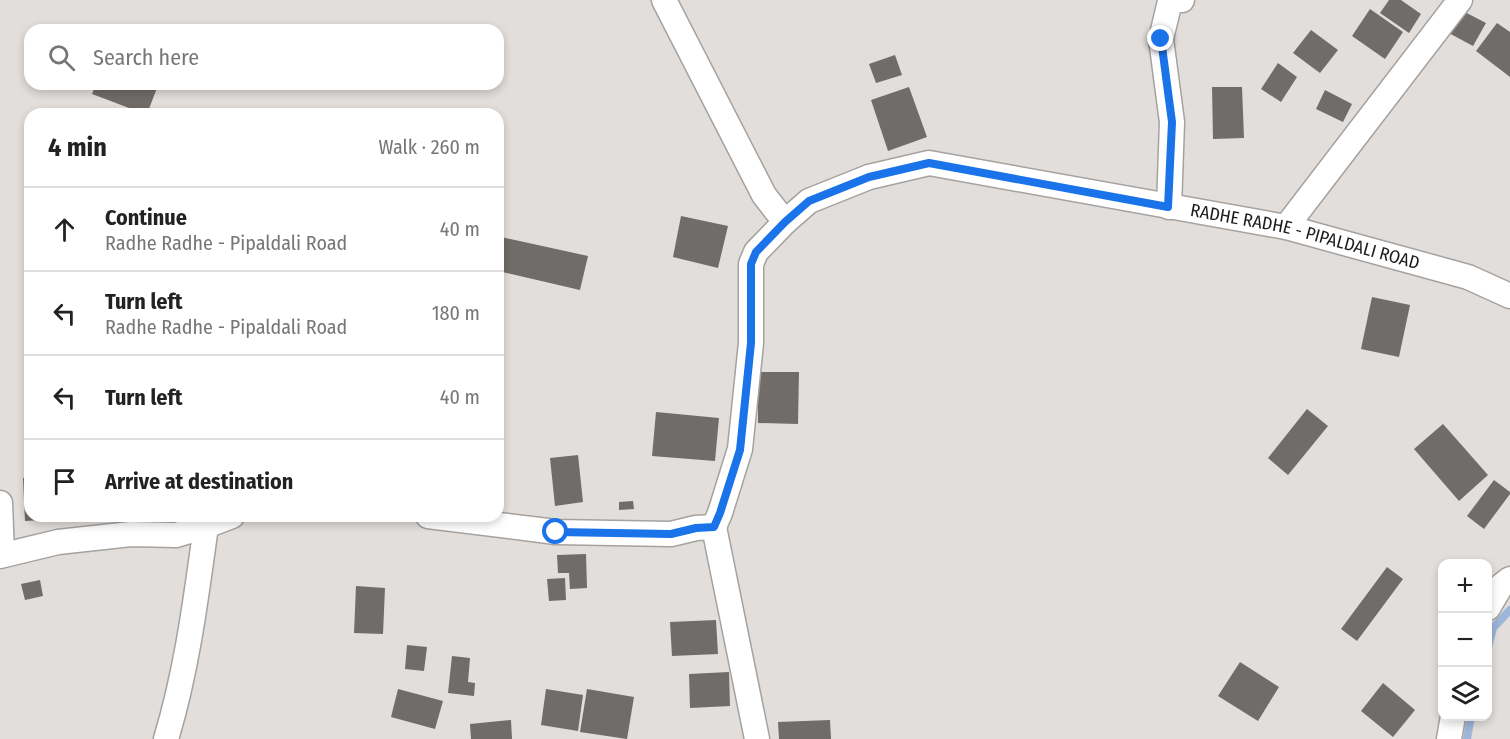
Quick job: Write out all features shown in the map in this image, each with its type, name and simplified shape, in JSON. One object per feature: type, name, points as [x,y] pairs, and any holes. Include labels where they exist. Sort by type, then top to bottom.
[{"type":"street","points":[[664,0],[765,195],[785,222]]},
{"type":"street","points":[[1168,207],[1172,122],[1161,39],[1170,1],[1182,0]]},
{"type":"street","points":[[1286,227],[1460,0]]},
{"type":"street","name":"RADHE RADHE - PIPALDALI ROAD","points":[[714,527],[740,450],[751,343],[751,264],[756,252],[809,201],[869,177],[929,163],[1286,227],[1468,277],[1510,296]]},
{"type":"street","points":[[0,503],[1,556],[58,542],[131,534],[176,535],[216,522]]},
{"type":"street","points":[[476,522],[556,532],[671,534],[696,528],[714,527],[757,739]]},
{"type":"street","points":[[166,739],[177,702],[195,610],[206,526]]},
{"type":"street","points":[[1492,601],[1501,586],[1510,579]]},
{"type":"street","points":[[1449,739],[1452,721]]},
{"type":"building","points":[[1389,0],[1401,0],[1421,14],[1409,33],[1380,13]]},
{"type":"building","points":[[1457,8],[1486,23],[1473,46],[1445,31]]},
{"type":"building","points":[[1370,9],[1403,32],[1385,59],[1352,36]]},
{"type":"building","points":[[1497,23],[1510,32],[1510,77],[1476,51]]},
{"type":"building","points":[[1311,30],[1338,50],[1320,73],[1293,53]]},
{"type":"building","points":[[895,55],[902,75],[876,83],[869,64]]},
{"type":"building","points":[[1278,63],[1297,77],[1281,102],[1261,89]]},
{"type":"building","points":[[909,87],[927,137],[888,151],[871,100]]},
{"type":"building","points":[[1212,87],[1242,87],[1244,138],[1213,139]]},
{"type":"building","points":[[94,90],[156,90],[149,108],[129,108],[92,94]]},
{"type":"building","points":[[1325,90],[1352,104],[1343,122],[1316,109]]},
{"type":"building","points":[[681,216],[728,226],[718,268],[673,257]]},
{"type":"building","points":[[504,238],[588,256],[580,290],[504,272]]},
{"type":"building","points":[[1372,297],[1410,305],[1399,357],[1361,349]]},
{"type":"building","points":[[758,372],[799,372],[798,424],[758,423]]},
{"type":"building","points":[[1307,409],[1328,426],[1288,475],[1268,458]]},
{"type":"building","points":[[656,412],[719,418],[715,461],[652,456]]},
{"type":"building","points":[[1443,424],[1488,475],[1459,501],[1414,449]]},
{"type":"building","points":[[578,455],[583,502],[555,506],[550,458]]},
{"type":"building","points":[[1494,480],[1510,494],[1484,529],[1467,516]]},
{"type":"building","points":[[633,501],[634,509],[619,510],[619,502]]},
{"type":"building","points":[[586,554],[587,588],[570,589],[569,573],[558,573],[557,555]]},
{"type":"building","points":[[1387,567],[1403,579],[1357,641],[1341,629]]},
{"type":"building","points":[[565,578],[566,600],[549,601],[547,579]]},
{"type":"building","points":[[40,580],[43,596],[25,600],[21,584]]},
{"type":"building","points":[[356,586],[385,588],[383,634],[354,633]]},
{"type":"building","points":[[716,620],[718,654],[672,656],[670,622]]},
{"type":"building","points":[[407,645],[427,647],[424,671],[405,669]]},
{"type":"building","points":[[452,656],[470,658],[468,682],[475,683],[474,696],[448,693]]},
{"type":"building","points":[[1240,662],[1279,687],[1258,721],[1218,696]]},
{"type":"building","points":[[729,672],[730,706],[690,708],[689,674]]},
{"type":"building","points":[[1383,683],[1415,710],[1393,737],[1361,711]]},
{"type":"building","points":[[398,689],[443,701],[435,729],[391,717]]},
{"type":"building","points":[[546,689],[583,695],[578,731],[541,725]]},
{"type":"building","points":[[587,689],[634,697],[627,739],[580,732]]},
{"type":"building","points":[[511,720],[512,739],[471,739],[470,724]]},
{"type":"building","points":[[830,720],[831,739],[779,739],[778,722]]},
{"type":"waterway","points":[[1492,632],[1510,610]]},
{"type":"waterway","points":[[1467,739],[1470,721]]},
{"type":"route","points":[[556,532],[671,534],[696,528],[714,527],[740,450],[751,343],[751,264],[756,252],[809,201],[869,177],[929,163],[1168,207],[1172,122],[1161,39]]}]
